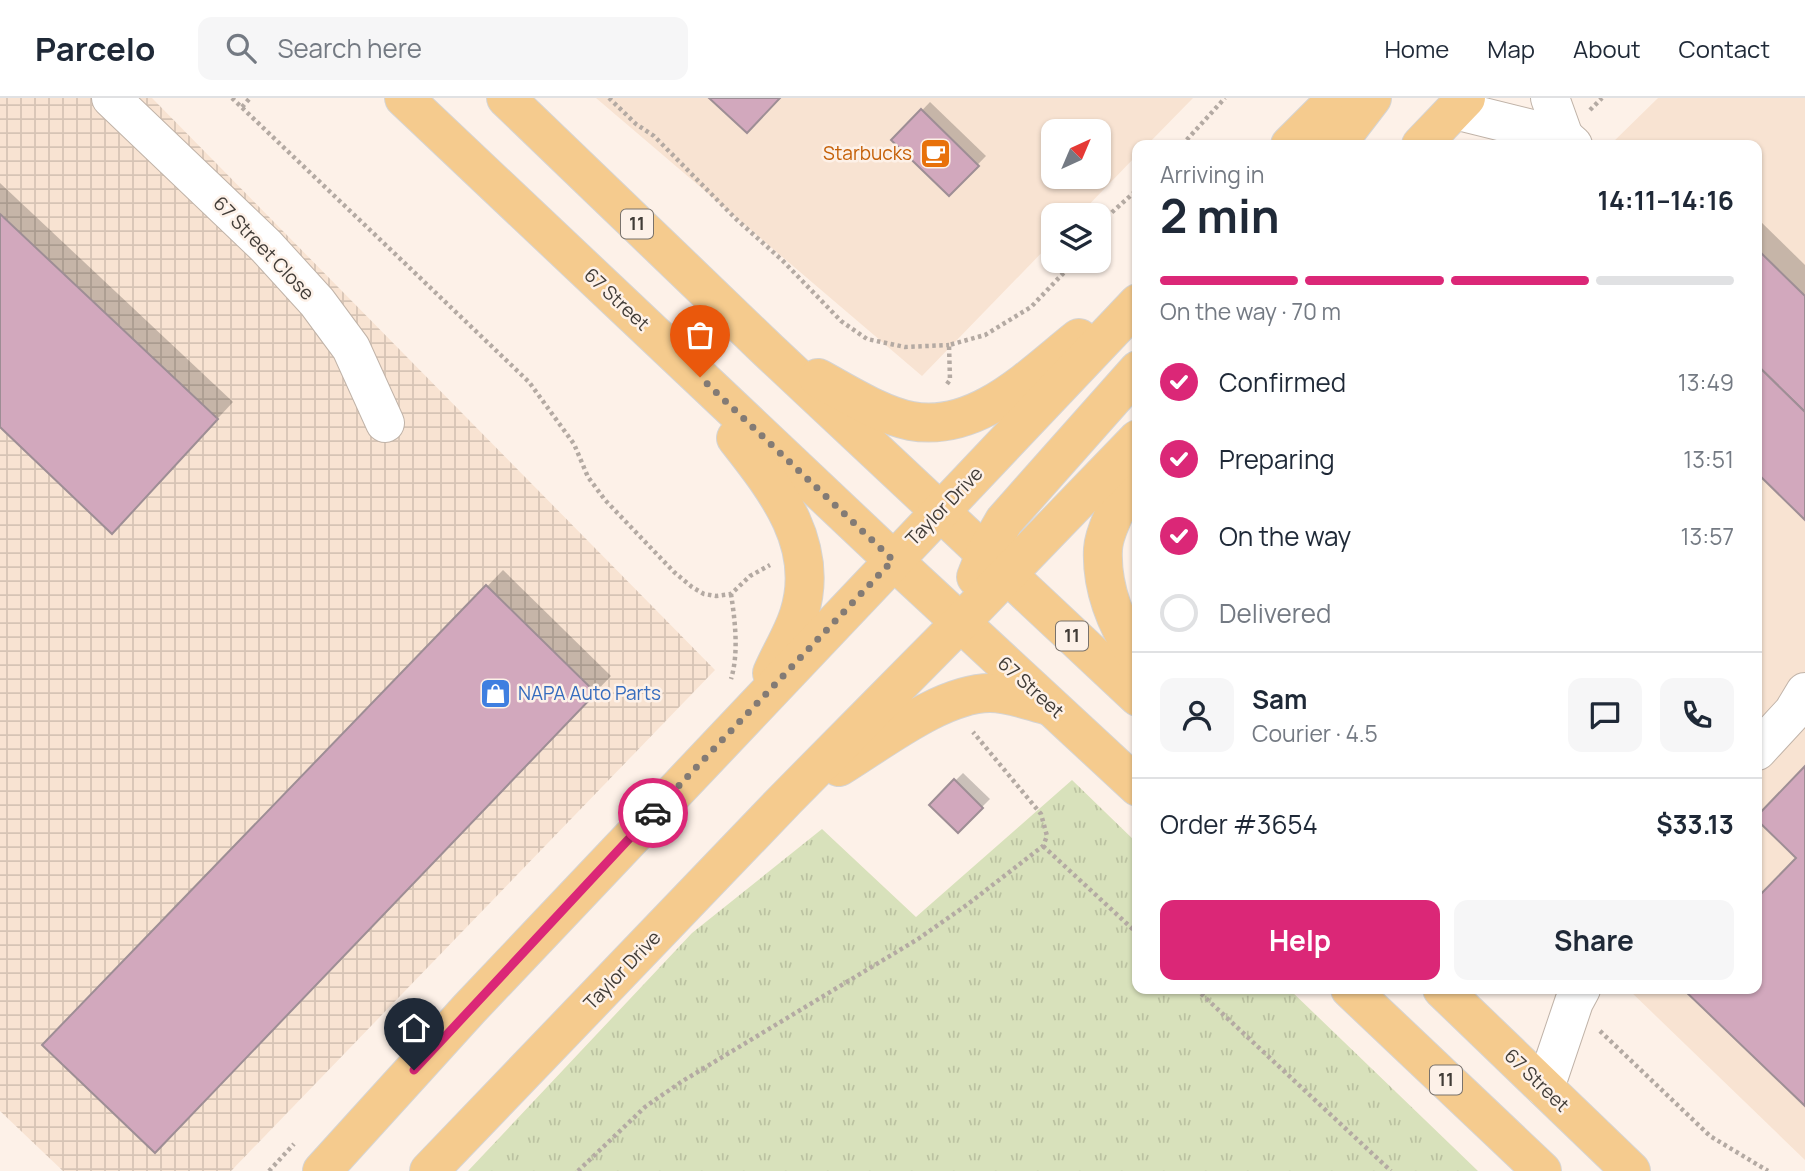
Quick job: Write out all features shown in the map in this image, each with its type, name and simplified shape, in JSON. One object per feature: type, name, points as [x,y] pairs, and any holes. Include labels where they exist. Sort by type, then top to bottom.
[{"type":"main road","name":"67 Street","points":[[404,98],[893,560],[1132,781]]},
{"type":"main road","name":"11","points":[[506,98],[768,350],[1132,691]]},
{"type":"main road","points":[[1295,140],[1337,98]]},
{"type":"main road","points":[[1340,140],[1372,98]]},
{"type":"main road","points":[[1426,140],[1461,104]]},
{"type":"main road","points":[[768,350],[864,403],[909,421],[939,424],[973,413],[1011,393],[1132,295]]},
{"type":"main road","name":"Taylor Drive","points":[[322,1171],[469,1009],[1132,309]]},
{"type":"main road","points":[[662,341],[770,482],[798,532],[805,559],[799,614],[759,701]]},
{"type":"main road","points":[[996,564],[1004,521],[1132,377]]},
{"type":"main road","points":[[961,622],[996,564],[1132,444]]},
{"type":"main road","points":[[1132,480],[1118,505],[1103,547],[1106,588],[1116,618],[1132,647]]},
{"type":"main road","name":"Taylor Drive","points":[[429,1171],[786,799],[961,622]]},
{"type":"main road","points":[[786,799],[924,715],[963,696],[990,693],[1014,696],[1054,707]]},
{"type":"main road","name":"11","points":[[1355,994],[1542,1171]]},
{"type":"main road","name":"67 Street","points":[[1447,994],[1631,1171]]},
{"type":"street","name":"67 Street Close","points":[[111,98],[266,246],[317,302],[351,348],[385,423]]},
{"type":"street","points":[[1550,98],[1568,140]]},
{"type":"street","points":[[1461,104],[1565,140]]},
{"type":"street","points":[[1762,746],[1793,712],[1805,692]]},
{"type":"street","points":[[1545,1088],[1574,1002],[1586,1005]]},
{"type":"path","points":[[232,98],[529,382],[574,444],[588,477],[605,500],[674,572],[704,594],[716,596],[731,594],[760,568],[779,562]]},
{"type":"path","points":[[242,107],[250,98]]},
{"type":"path","points":[[609,98],[636,124],[654,136],[841,321],[867,339],[905,347],[949,345],[985,335],[1031,307],[1063,273]]},
{"type":"path","points":[[1187,140],[1225,98]]},
{"type":"path","points":[[1111,213],[1132,194]]},
{"type":"path","points":[[943,390],[950,380],[949,345]]},
{"type":"path","points":[[578,1171],[626,1124],[663,1094],[712,1061],[918,939],[1044,846],[1047,836],[1041,814],[973,733],[969,723]]},
{"type":"path","points":[[1044,846],[1132,928]]},
{"type":"path","points":[[1201,994],[1391,1171]]},
{"type":"path","points":[[1586,1005],[1710,1136],[1768,1171]]},
{"type":"shaded area","points":[[0,98],[152,98],[715,670],[231,1171],[63,1171],[0,1111]]},
{"type":"shaded area","points":[[596,98],[1193,98],[1152,140],[1132,140],[1132,160],[1111,182],[1111,119],[1041,119],[1041,189],[1104,189],[1091,203],[1041,203],[1041,253],[922,376]]},
{"type":"shaded area","points":[[1658,98],[1805,98],[1805,1160],[1633,994],[1762,994],[1762,140],[1615,140]]},
{"type":"green space","points":[[1072,780],[1132,838],[1132,994],[1294,994],[1478,1171],[468,1171],[692,933],[822,829],[916,917]]},
{"type":"building","points":[[709,98],[780,98],[747,133]]},
{"type":"building","name":"Starbucks","points":[[921,109],[979,166],[949,196],[891,140]]},
{"type":"building","points":[[0,214],[218,419],[112,534],[0,427]]},
{"type":"building","points":[[1762,254],[1805,296],[1805,412],[1762,370]]},
{"type":"building","points":[[1762,370],[1805,412],[1805,520],[1762,478]]},
{"type":"building","points":[[486,585],[596,693],[155,1153],[42,1045]]},
{"type":"building","points":[[1805,766],[1805,1106],[1688,994],[1762,994],[1762,893],[1796,858],[1762,825],[1762,811]]},
{"type":"building","points":[[954,779],[983,808],[958,833],[929,805]]},
{"type":"way so far","points":[[653,813],[893,560],[700,377]]},
{"type":"place","name":"Starbucks","points":[[935,153]]},
{"type":"place","name":"NAPA Auto Parts","points":[[495,693]]},
{"type":"route","points":[[414,1070],[653,813]]}]
